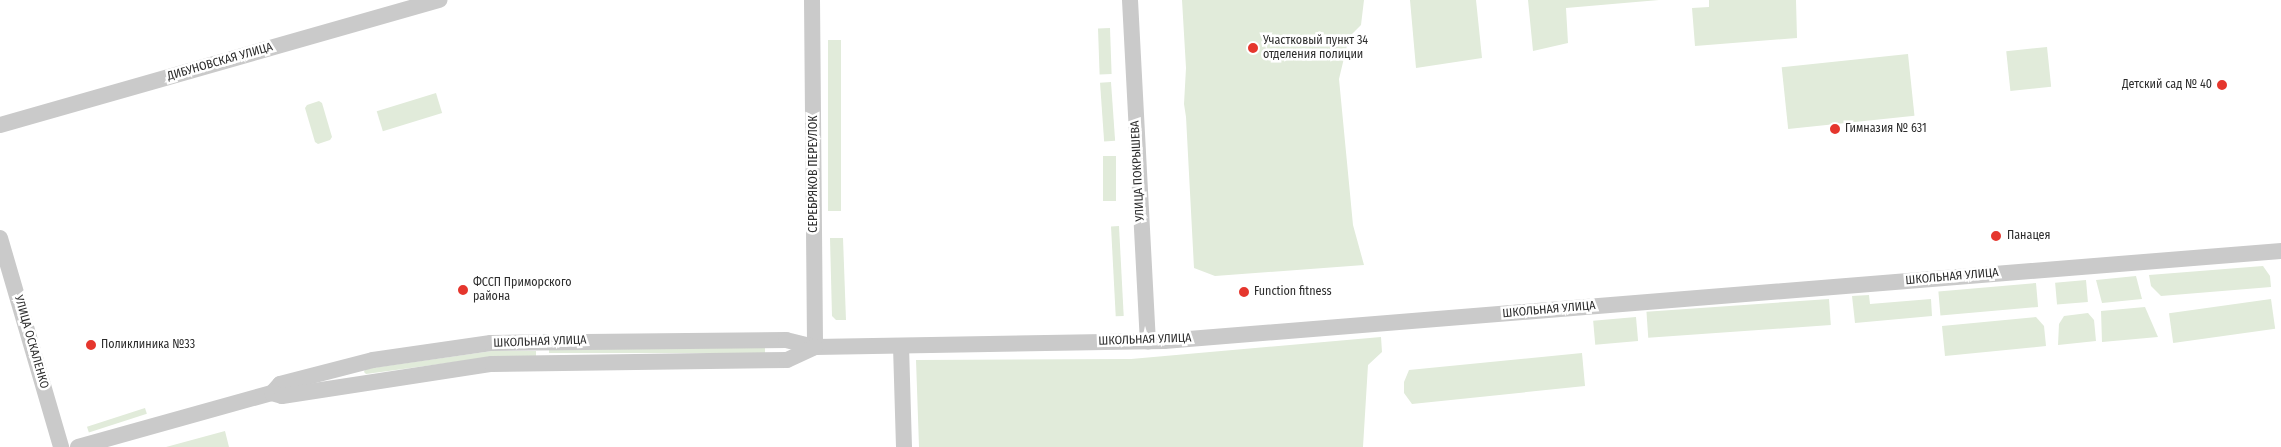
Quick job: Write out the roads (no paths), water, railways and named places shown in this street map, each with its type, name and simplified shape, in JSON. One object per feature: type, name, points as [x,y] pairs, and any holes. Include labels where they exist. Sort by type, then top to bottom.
[{"type":"street","name":"ДИБУНОВСКАЯ УЛИЦА","points":[[0,125],[440,0]]},
{"type":"street","name":"СЕРЕБРЯКОВ ПЕРЕУЛОК","points":[[812,0],[815,347]]},
{"type":"street","name":"УЛИЦА ПОКРЫШЕВА","points":[[1130,0],[1148,342]]},
{"type":"street","name":"УЛИЦА ОСКАЛЕНКО","points":[[0,238],[61,447]]},
{"type":"street","name":"ШКОЛЬНАЯ УЛИЦА","points":[[272,393],[280,384],[373,360],[491,343],[786,340],[815,347],[1148,342],[2281,251]]},
{"type":"street","points":[[901,346],[904,447]]},
{"type":"street","name":"ШКОЛЬНАЯ УЛИЦА","points":[[78,447],[272,393],[282,396],[492,364],[787,360],[815,347]]},
{"type":"place","name":"Участковый пункт 34 отделения полиции","points":[[1253,48]]},
{"type":"place","name":"Детский сад № 40","points":[[2222,85]]},
{"type":"place","name":"Гимназия № 631","points":[[1835,129]]},
{"type":"place","name":"Панацея","points":[[1996,236]]},
{"type":"place","name":"ФССП Приморского района","points":[[463,290]]},
{"type":"place","name":"Function fitness","points":[[1244,292]]},
{"type":"place","name":"Поликлиника №33","points":[[91,345]]}]
